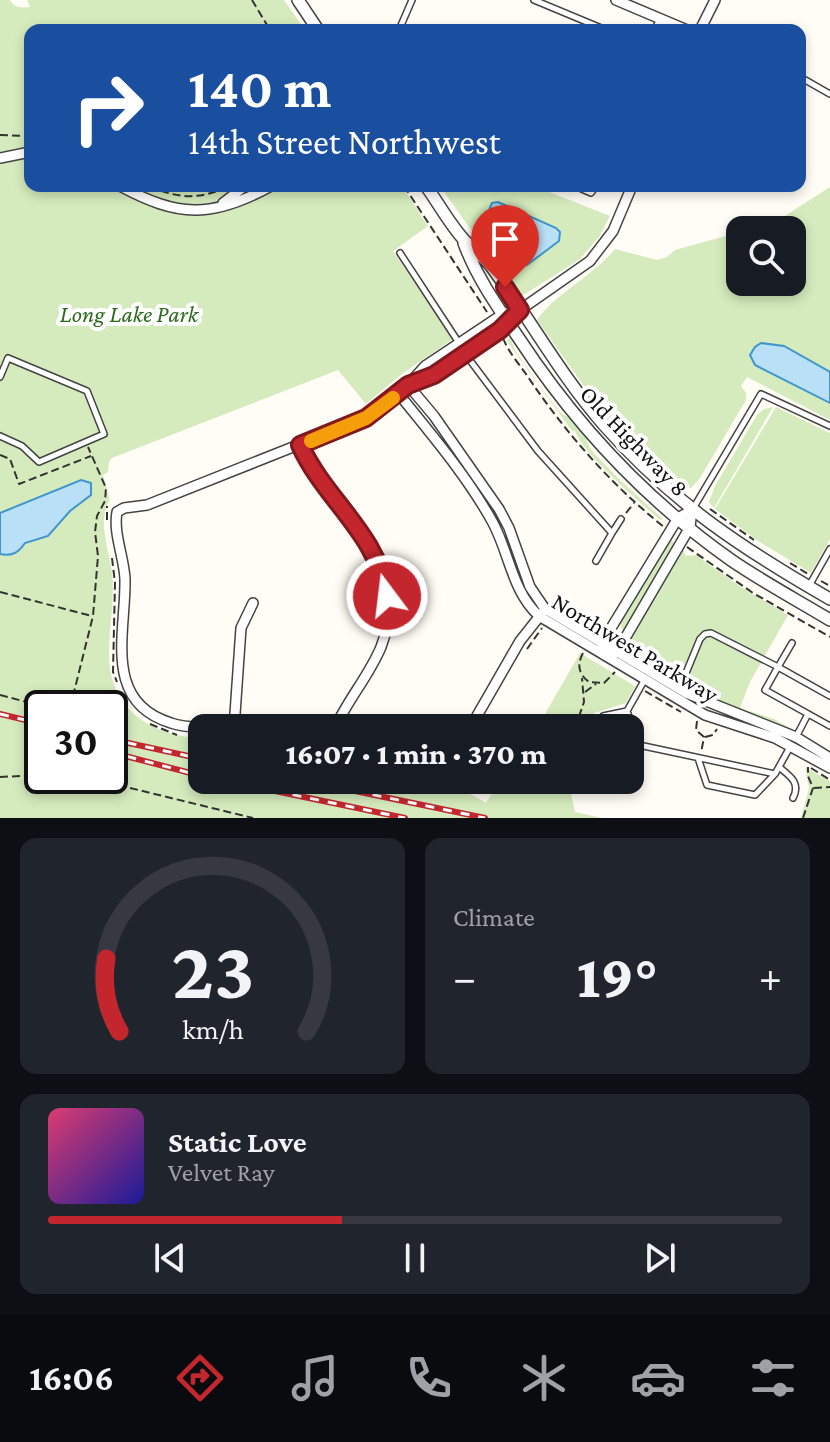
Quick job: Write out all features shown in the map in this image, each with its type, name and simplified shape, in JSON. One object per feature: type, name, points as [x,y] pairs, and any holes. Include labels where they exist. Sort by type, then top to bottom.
[{"type":"street","points":[[298,0],[314,24]]},
{"type":"street","points":[[616,0],[672,24]]},
{"type":"street","points":[[703,24],[715,0]]},
{"type":"street","points":[[0,158],[24,153]]},
{"type":"street","points":[[132,192],[173,210],[220,206],[259,192]]},
{"type":"street","points":[[220,206],[238,192]]},
{"type":"street","name":"Old Highway 8","points":[[430,192],[463,239],[489,263],[560,368],[603,424],[692,510],[738,545],[811,582],[830,599]]},
{"type":"street","points":[[188,725],[168,723],[142,706],[129,690],[121,661],[125,577],[117,512],[147,505],[366,418],[408,385],[425,366],[506,319],[574,274],[598,253],[613,231],[629,192]]},
{"type":"street","name":"Old Highway 8","points":[[463,239],[475,273],[539,370],[581,425],[645,489],[730,559],[830,620]]},
{"type":"street","points":[[408,385],[434,375],[465,354],[506,319]]},
{"type":"street","points":[[460,344],[465,354]]},
{"type":"street","name":"Northwest Parkway","points":[[408,385],[434,416],[509,528],[542,613],[604,655],[677,694],[705,715],[794,741],[830,758]]},
{"type":"street","name":"Northwest Parkway","points":[[398,393],[431,432],[493,524],[516,585],[528,606],[602,643],[647,676]]},
{"type":"street","points":[[300,445],[312,471],[370,544],[384,574],[387,622],[380,649],[342,714]]},
{"type":"street","points":[[477,500],[488,493]]},
{"type":"street","points":[[692,510],[690,527],[617,652],[604,655],[602,643],[678,518],[692,510]]},
{"type":"street","points":[[235,714],[241,628],[253,603]]},
{"type":"street","points":[[478,714],[520,641],[542,613]]},
{"type":"street","name":"Northwest Parkway","points":[[794,741],[830,768]]},
{"type":"lane","points":[[402,24],[412,0]]},
{"type":"lane","points":[[534,0],[592,24]]},
{"type":"lane","points":[[658,24],[660,19]]},
{"type":"lane","points":[[806,80],[823,87],[830,94]]},
{"type":"lane","points":[[400,253],[460,344]]},
{"type":"lane","points":[[465,354],[538,451],[612,533]]},
{"type":"lane","points":[[0,377],[8,358],[87,391],[104,434],[39,462],[15,443],[0,436]]},
{"type":"lane","points":[[692,510],[761,394],[830,426]]},
{"type":"lane","points":[[596,561],[621,519]]},
{"type":"lane","points":[[811,582],[827,561],[830,549]]},
{"type":"lane","points":[[677,694],[700,639],[711,633],[830,696]]},
{"type":"lane","points":[[792,643],[765,690],[830,726]]},
{"type":"lane","points":[[613,714],[627,711],[647,676]]},
{"type":"lane","points":[[627,711],[639,745],[775,774]]},
{"type":"lane","points":[[699,758],[707,785],[755,795],[775,774],[808,714]]},
{"type":"lane","points":[[779,767],[795,780],[793,798]]},
{"type":"path","points":[[252,0],[266,24]]},
{"type":"path","points":[[0,135],[24,136]]},
{"type":"path","points":[[163,192],[191,197],[216,192]]},
{"type":"path","points":[[408,192],[490,317]]},
{"type":"path","points":[[502,336],[564,425],[635,502],[667,529]]},
{"type":"path","points":[[74,690],[93,616],[98,556],[95,532],[106,488],[86,442]]},
{"type":"path","points":[[8,459],[15,443]]},
{"type":"path","points":[[621,519],[635,502]]},
{"type":"path","points":[[710,509],[754,540]]},
{"type":"path","points":[[686,546],[753,593],[830,637]]},
{"type":"path","points":[[789,563],[811,582],[830,586]]},
{"type":"path","points":[[0,592],[93,616]]},
{"type":"path","points":[[581,714],[584,692],[579,661],[588,645]]},
{"type":"path","points":[[584,692],[596,684],[609,681],[620,664]]},
{"type":"path","points":[[583,677],[596,684]]},
{"type":"path","points":[[0,695],[24,701]]},
{"type":"path","points":[[697,721],[696,730],[704,737]]},
{"type":"path","points":[[704,737],[713,735],[717,729]]},
{"type":"path","points":[[699,758],[704,737]]},
{"type":"path","points":[[803,818],[813,788],[808,767]]},
{"type":"path","points":[[0,777],[24,776]]},
{"type":"path","points":[[128,787],[253,818]]},
{"type":"path","points":[[813,788],[830,787]]},
{"type":"green space","name":"Long Lake Park","points":[[0,0],[30,7],[27,0],[284,0],[301,24],[24,24],[24,192],[406,192],[428,226],[393,251],[453,339],[403,373],[366,404],[338,370],[112,458],[108,472],[103,475],[110,501],[104,526],[113,583],[109,653],[116,690],[24,690],[24,794],[128,794],[128,707],[150,725],[188,737],[188,794],[470,794],[486,803],[491,794],[571,794],[575,812],[602,818],[0,818]]},
{"type":"green space","points":[[830,187],[830,372],[784,346],[767,371],[830,403],[830,420],[747,377],[741,386],[746,400],[700,478],[691,488],[679,487],[608,420],[537,320],[554,301],[615,249],[657,260],[675,250],[726,236],[726,296],[806,296],[806,216],[785,216]]},
{"type":"green space","points":[[444,192],[549,192],[610,216],[599,237],[580,259],[522,296],[515,292]],"holes":[[[495,202],[556,228],[525,265],[517,262]]]},
{"type":"green space","points":[[510,337],[515,350],[540,386],[586,439],[591,450],[663,519],[660,520],[639,502],[588,452],[507,341]]},
{"type":"green space","points":[[773,407],[714,508],[709,502],[715,486],[757,415]]},
{"type":"green space","points":[[776,407],[830,433],[830,539],[811,573],[758,541],[715,509]]},
{"type":"green space","points":[[671,538],[674,544],[626,629],[622,630],[620,622]]},
{"type":"green space","points":[[683,550],[686,556],[696,555],[788,615],[750,682],[740,708],[774,719],[792,729],[686,689],[687,681],[679,676],[672,680],[627,653],[625,646]]},
{"type":"green space","points":[[580,653],[635,687],[626,703],[593,714],[545,714]]},
{"type":"green space","points":[[805,767],[830,781],[830,818],[801,818],[809,788]]},
{"type":"water","points":[[498,202],[556,228],[560,232],[559,241],[527,265],[517,262],[488,213],[492,203]]},
{"type":"water","points":[[761,343],[784,346],[830,372],[830,403],[755,365],[750,355]]},
{"type":"water","points":[[81,480],[91,483],[91,495],[70,511],[48,536],[25,543],[12,554],[0,554],[0,513]]},
{"type":"railway","points":[[0,714],[24,720]]},
{"type":"railway","points":[[128,743],[188,756]]},
{"type":"railway","points":[[128,757],[188,772]]},
{"type":"railway","points":[[289,794],[405,818]]},
{"type":"railway","points":[[369,794],[485,818]]},
{"type":"slow traffic","points":[[311,441],[366,418],[393,398]]},
{"type":"route","points":[[387,596],[384,574],[370,544],[312,471],[300,445],[366,418],[408,385],[434,375],[509,324],[520,310],[505,287]]}]
